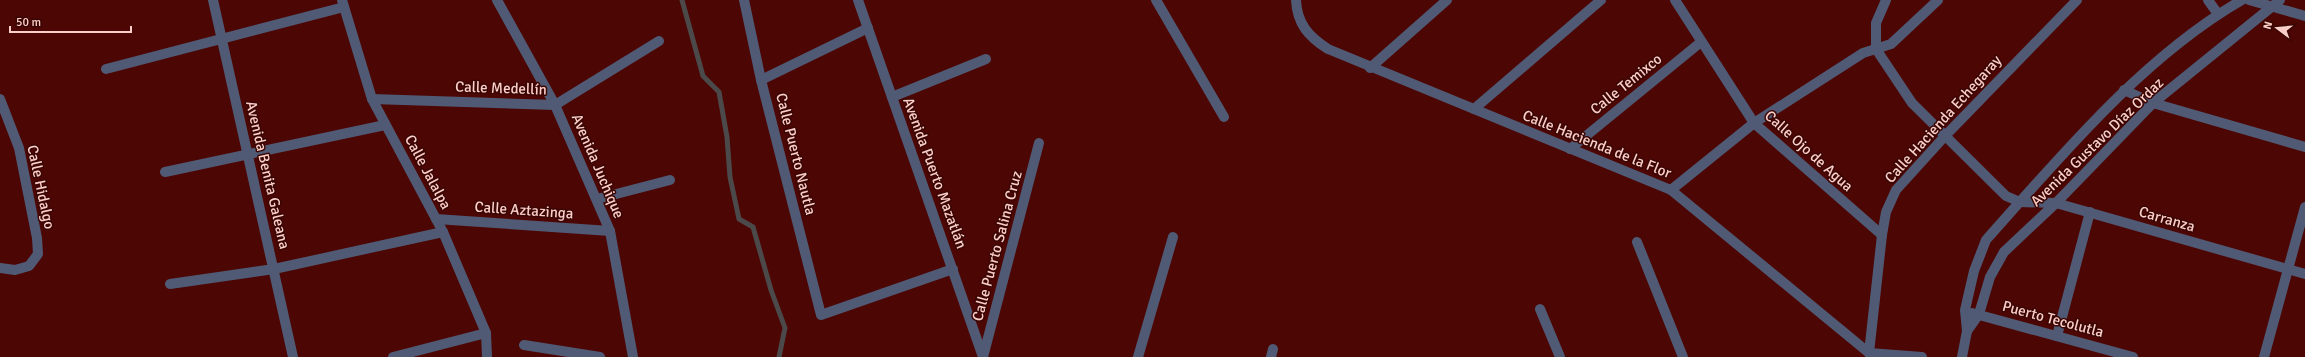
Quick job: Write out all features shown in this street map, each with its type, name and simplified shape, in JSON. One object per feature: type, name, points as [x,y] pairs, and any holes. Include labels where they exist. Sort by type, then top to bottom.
[{"type":"street","name":"Avenida Benita Galeana","points":[[213,0],[249,155],[293,357]]},
{"type":"street","name":"Avenida Juchique","points":[[497,0],[556,105],[610,231],[633,357]]},
{"type":"street","name":"Calle Puerto Nautla","points":[[744,0],[761,80],[821,315],[953,269]]},
{"type":"street","name":"Avenida Puerto Mazatlán","points":[[858,0],[983,357]]},
{"type":"street","points":[[1156,0],[1224,117]]},
{"type":"street","name":"Calle Hacienda de la Flor","points":[[1296,0],[1301,24],[1310,38],[1328,49],[1370,68],[1671,190],[1869,353]]},
{"type":"street","points":[[1370,68],[1447,0]]},
{"type":"street","points":[[1474,110],[1601,0]]},
{"type":"street","name":"Calle Ojo de Agua","points":[[1675,0],[1754,123],[1882,235]]},
{"type":"street","points":[[1886,0],[1876,23],[1876,49],[1912,103],[2006,196],[2020,202]]},
{"type":"street","points":[[1671,190],[1754,123],[1863,53],[1891,44],[1938,0]]},
{"type":"street","name":"Calle Hacienda Echegaray","points":[[1869,353],[1882,235],[1886,212],[1896,190],[1945,136],[2077,0]]},
{"type":"street","points":[[2208,0],[2218,14]]},
{"type":"street","name":"Avenida Gustavo Díaz Ordaz","points":[[1962,357],[1967,331],[1965,310],[1974,271],[1986,240],[2124,90],[2218,14],[2242,0]]},
{"type":"street","points":[[2249,0],[2277,4],[2305,16]]},
{"type":"street","points":[[106,69],[222,40],[343,4]]},
{"type":"street","name":"Calle Jalalpa","points":[[343,4],[372,99],[442,232],[486,333],[487,357]]},
{"type":"street","name":"Avenida Gustavo Díaz Ordaz","points":[[1967,331],[1979,314],[1990,277],[2004,252],[2056,203],[2153,103],[2277,4]]},
{"type":"street","points":[[761,80],[868,28]]},
{"type":"street","name":"Calle Medellín","points":[[372,99],[556,105],[659,41]]},
{"type":"street","name":"Calle Temixco","points":[[1570,149],[1701,42]]},
{"type":"street","points":[[892,97],[986,59]]},
{"type":"street","points":[[2124,90],[2153,103],[2305,146]]},
{"type":"street","name":"Calle Hidalgo","points":[[0,99],[19,148],[37,238],[38,254],[29,266],[15,270],[0,268]]},
{"type":"street","points":[[165,172],[249,155],[385,124]]},
{"type":"street","name":"Calle Puerto Salina Cruz","points":[[983,357],[1039,143]]},
{"type":"street","points":[[596,199],[670,180]]},
{"type":"street","name":"Carranza","points":[[2020,202],[2056,203],[2305,274]]},
{"type":"street","points":[[2264,357],[2305,207]]},
{"type":"street","points":[[2057,336],[2090,212]]},
{"type":"street","name":"Calle Aztazinga","points":[[436,219],[610,231]]},
{"type":"street","points":[[170,284],[274,269],[442,232]]},
{"type":"street","points":[[1138,357],[1172,237]]},
{"type":"street","points":[[1637,242],[1683,357]]},
{"type":"street","points":[[1540,309],[1560,357]]},
{"type":"street","name":"Puerto Tecolutla","points":[[1965,310],[2133,357]]},
{"type":"street","points":[[393,357],[486,333]]},
{"type":"street","points":[[524,345],[600,357]]},
{"type":"street","points":[[1869,353],[1922,357]]},
{"type":"waterway","points":[[682,0],[703,76],[719,92],[727,137],[730,177],[739,219],[753,227],[771,290],[785,328],[779,357]]}]
